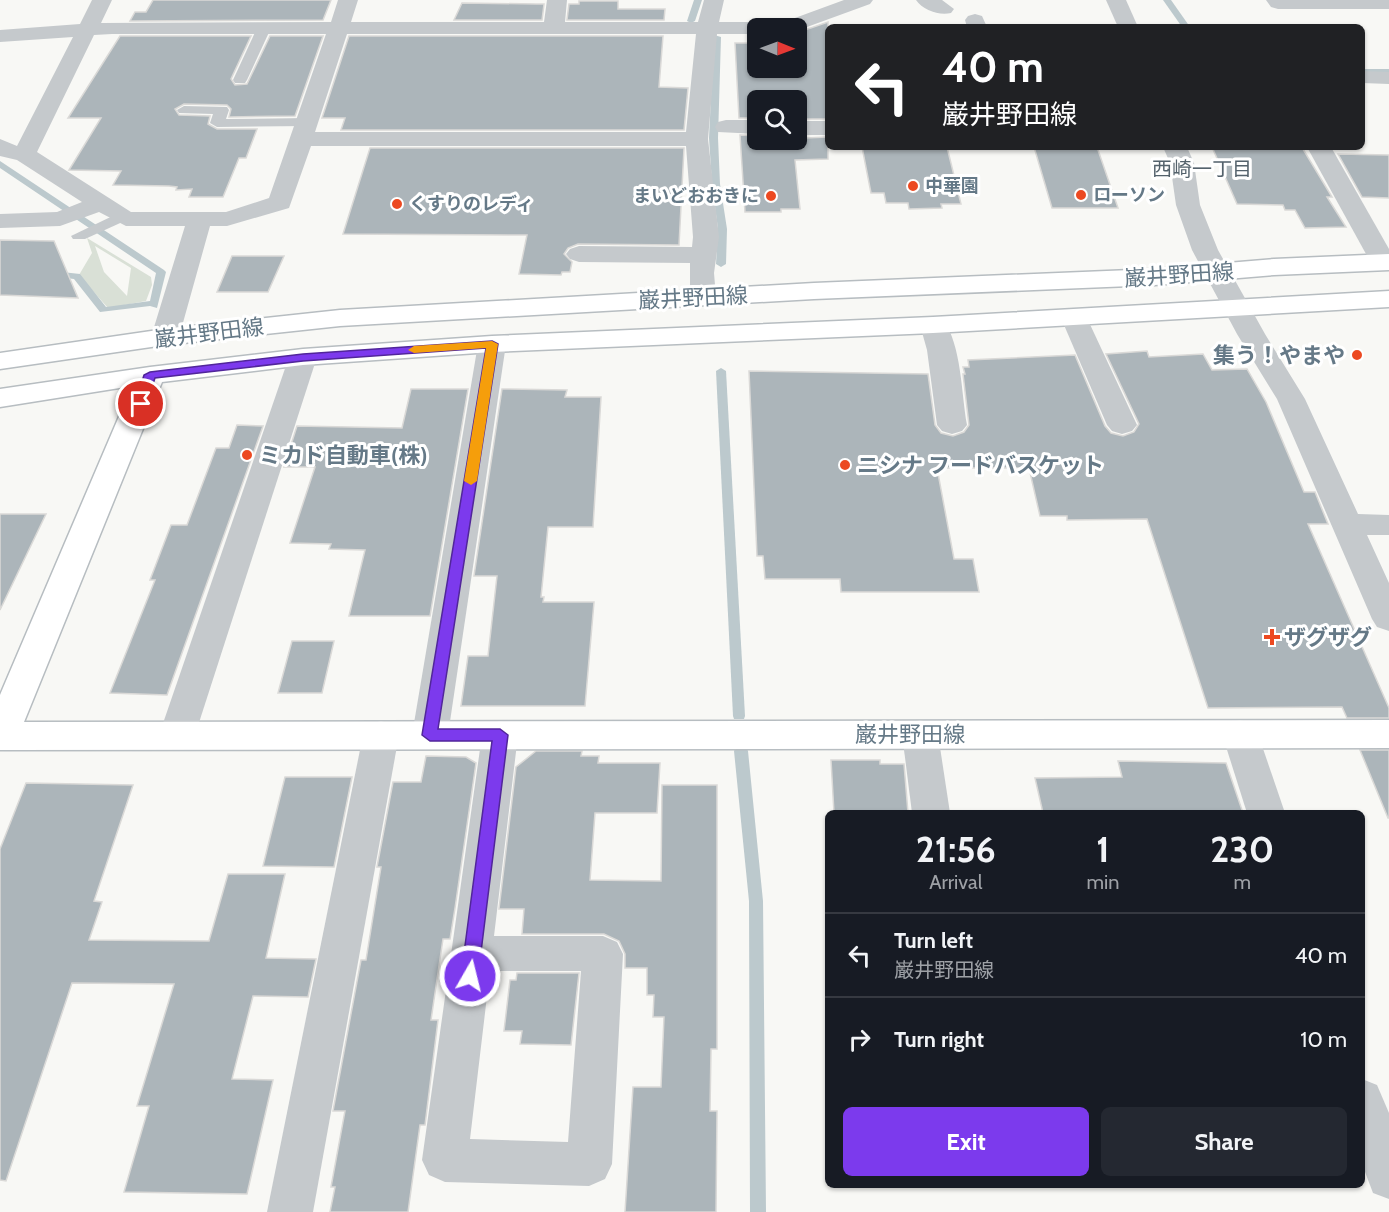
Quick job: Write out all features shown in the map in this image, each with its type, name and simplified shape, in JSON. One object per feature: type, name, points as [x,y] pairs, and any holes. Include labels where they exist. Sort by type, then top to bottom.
[{"type":"main road","name":"巌井野田線","points":[[0,361],[165,337],[340,318],[703,297],[1387,263]]},
{"type":"main road","name":"巌井野田線","points":[[0,398],[150,375],[303,357],[492,344],[1074,318],[1389,299]]},
{"type":"main road","name":"巌井野田線","points":[[150,375],[141,404],[0,736],[1389,734]]},
{"type":"street","points":[[24,153],[102,0]]},
{"type":"street","points":[[0,221],[227,219],[280,203],[348,0]]},
{"type":"street","points":[[554,28],[557,0]]},
{"type":"street","points":[[703,297],[706,237],[697,139],[707,28],[714,0]]},
{"type":"street","points":[[0,36],[87,29],[786,28],[863,0]]},
{"type":"street","points":[[926,0],[944,9]]},
{"type":"street","points":[[1116,0],[1127,24]]},
{"type":"street","points":[[1276,0],[1278,3],[1389,3]]},
{"type":"street","points":[[1365,77],[1389,78]]},
{"type":"street","points":[[726,127],[747,127]]},
{"type":"street","points":[[807,128],[825,128]]},
{"type":"street","points":[[305,131],[697,139]]},
{"type":"street","points":[[0,146],[8,151],[24,153],[97,220]]},
{"type":"street","points":[[1177,150],[1182,163],[1188,205],[1205,250],[1236,308],[1291,399],[1389,620]]},
{"type":"street","points":[[1321,150],[1387,263]]},
{"type":"street","points":[[165,337],[200,219]]},
{"type":"street","points":[[579,254],[704,255]]},
{"type":"street","points":[[1074,318],[1122,425]]},
{"type":"street","points":[[933,325],[941,350],[952,425]]},
{"type":"street","points":[[430,735],[492,344]]},
{"type":"street","points":[[177,735],[303,357]]},
{"type":"street","points":[[1346,524],[1389,525]]},
{"type":"street","points":[[920,734],[931,810]]},
{"type":"street","points":[[1240,734],[1265,810]]},
{"type":"street","points":[[290,1212],[381,735]]},
{"type":"street","points":[[473,953],[603,954],[589,1164],[445,1160],[500,735]]},
{"type":"lane","points":[[240,80],[264,28]]},
{"type":"lane","points":[[184,110],[222,110],[217,123],[305,131]]},
{"type":"shaded area","points":[[87,238],[151,277],[152,285],[146,301],[108,308],[79,275],[92,253]],"holes":[[[95,246],[131,268],[127,296],[104,272]]]},
{"type":"building","points":[[153,0],[331,0],[323,20],[130,21],[135,12],[146,12]]},
{"type":"building","points":[[579,1],[618,1],[618,9],[665,9],[664,20],[567,20],[569,4],[579,4]]},
{"type":"building","points":[[462,3],[544,4],[542,20],[454,20]]},
{"type":"building","points":[[828,22],[825,24],[825,119],[807,119],[807,90],[747,90],[747,118],[739,118],[735,43],[747,43],[747,78],[807,78],[807,29]]},
{"type":"building","points":[[120,36],[251,36],[231,79],[235,85],[247,84],[270,36],[323,36],[295,116],[229,117],[231,109],[227,105],[184,104],[175,109],[179,115],[210,116],[208,124],[217,129],[257,129],[246,158],[239,158],[223,197],[189,197],[192,189],[176,190],[177,187],[169,186],[113,185],[121,171],[69,170],[101,118],[68,118]]},
{"type":"building","points":[[349,36],[663,36],[659,87],[688,88],[684,130],[341,130],[345,118],[322,118]]},
{"type":"building","points":[[740,135],[747,135],[747,150],[807,150],[807,138],[825,137],[828,159],[795,160],[800,209],[781,209],[781,212],[745,212]]},
{"type":"building","points":[[370,148],[684,148],[679,245],[578,244],[568,248],[564,254],[572,262],[570,272],[562,272],[561,275],[519,274],[527,235],[343,234]]},
{"type":"building","points":[[863,150],[948,150],[961,204],[941,204],[942,208],[909,209],[908,203],[886,203],[884,193],[871,193]]},
{"type":"building","points":[[1035,150],[1098,150],[1118,208],[1052,208]]},
{"type":"building","points":[[1213,150],[1304,150],[1332,197],[1327,197],[1346,227],[1305,228],[1295,210],[1285,210],[1283,205],[1237,204]]},
{"type":"building","points":[[1338,154],[1389,155],[1389,198],[1362,197]]},
{"type":"building","points":[[0,240],[54,241],[78,298],[0,295]]},
{"type":"building","points":[[232,256],[284,256],[268,292],[217,292]]},
{"type":"building","points":[[1147,351],[1149,357],[1203,354],[1212,370],[1247,369],[1266,402],[1304,492],[1315,492],[1328,524],[1308,524],[1389,708],[1389,718],[1347,718],[1342,707],[1208,708],[1147,519],[1067,520],[1067,516],[1040,516],[1029,468],[937,468],[954,559],[973,559],[979,592],[841,592],[840,579],[765,579],[763,556],[757,556],[749,371],[928,374],[935,425],[941,433],[953,436],[964,432],[969,425],[963,374],[965,374],[963,367],[969,367],[968,360],[1075,355],[1105,426],[1111,433],[1123,436],[1134,432],[1139,424],[1106,354]]},
{"type":"building","points":[[411,389],[468,389],[430,616],[349,616],[365,550],[329,549],[331,544],[290,543],[315,467],[284,467],[297,426],[402,428]]},
{"type":"building","points":[[502,389],[567,390],[565,397],[601,397],[593,527],[548,527],[541,597],[544,597],[543,602],[594,602],[585,706],[461,706],[468,656],[488,656],[497,576],[474,576]]},
{"type":"building","points":[[237,425],[263,426],[167,695],[110,693],[155,580],[150,580],[171,525],[187,525],[216,448],[229,448]]},
{"type":"building","points":[[0,514],[46,514],[0,610]]},
{"type":"building","points":[[292,641],[334,641],[322,693],[278,693]]},
{"type":"building","points":[[1360,750],[1389,750],[1389,818],[1388,818]]},
{"type":"building","points":[[536,751],[582,751],[581,756],[599,756],[598,763],[660,763],[657,813],[595,813],[590,880],[661,881],[662,785],[717,785],[717,1049],[711,1049],[710,1111],[717,1111],[716,1212],[625,1212],[633,1087],[661,1087],[664,1017],[653,1017],[654,995],[647,995],[647,968],[625,968],[625,954],[619,941],[604,934],[522,934],[524,909],[499,909],[516,767]]},
{"type":"building","points":[[426,756],[466,757],[476,763],[450,939],[443,939],[431,1020],[438,1020],[425,1125],[420,1125],[408,1212],[330,1212],[335,1187],[331,1187],[345,1111],[333,1111],[361,960],[366,960],[381,867],[377,867],[393,782],[421,782]]},
{"type":"building","points":[[831,760],[880,760],[880,764],[904,764],[908,810],[834,810]]},
{"type":"building","points":[[1118,761],[1226,763],[1242,810],[1042,810],[1035,778],[1122,777]]},
{"type":"building","points":[[285,777],[352,777],[334,867],[263,866]]},
{"type":"building","points":[[26,783],[133,785],[94,901],[102,902],[89,940],[209,941],[228,874],[285,874],[266,958],[316,959],[308,997],[253,996],[232,1079],[273,1080],[247,1194],[124,1192],[149,1106],[137,1106],[174,984],[72,983],[6,1181],[0,1180],[0,849]]},
{"type":"building","points":[[517,973],[579,973],[571,1045],[520,1044],[522,1031],[504,1031],[510,980],[516,980]]},
{"type":"waterway","points":[[691,21],[698,0]]},
{"type":"waterway","points":[[1167,0],[1184,24]]},
{"type":"waterway","points":[[717,37],[713,138],[723,240],[721,264]]},
{"type":"waterway","points":[[1365,71],[1389,71]]},
{"type":"waterway","points":[[0,164],[161,272],[154,306]]},
{"type":"waterway","points":[[53,274],[77,276],[103,310],[154,303]]},
{"type":"waterway","points":[[721,371],[739,716]]},
{"type":"waterway","points":[[741,751],[756,901],[758,1212]]},
{"type":"slow traffic","points":[[414,350],[492,344],[471,481]]},
{"type":"place","name":"中華園","points":[[913,186]]},
{"type":"place","name":"ローソン","points":[[1081,195]]},
{"type":"place","name":"まいどおおきに","points":[[771,196]]},
{"type":"place","name":"くすりのレディ","points":[[397,204]]},
{"type":"place","name":"集う！やまや","points":[[1357,355]]},
{"type":"place","name":"ミカド自動車(株)","points":[[247,455]]},
{"type":"place","name":"ニシナ フードバスケット","points":[[845,465]]},
{"type":"place","name":"ザグザグ","points":[[1272,637]]},
{"type":"district","name":"西崎一丁目","points":[[1202,169]]},
{"type":"route","points":[[141,404],[150,375],[303,357],[492,344],[430,735],[500,735],[470,976]]}]
